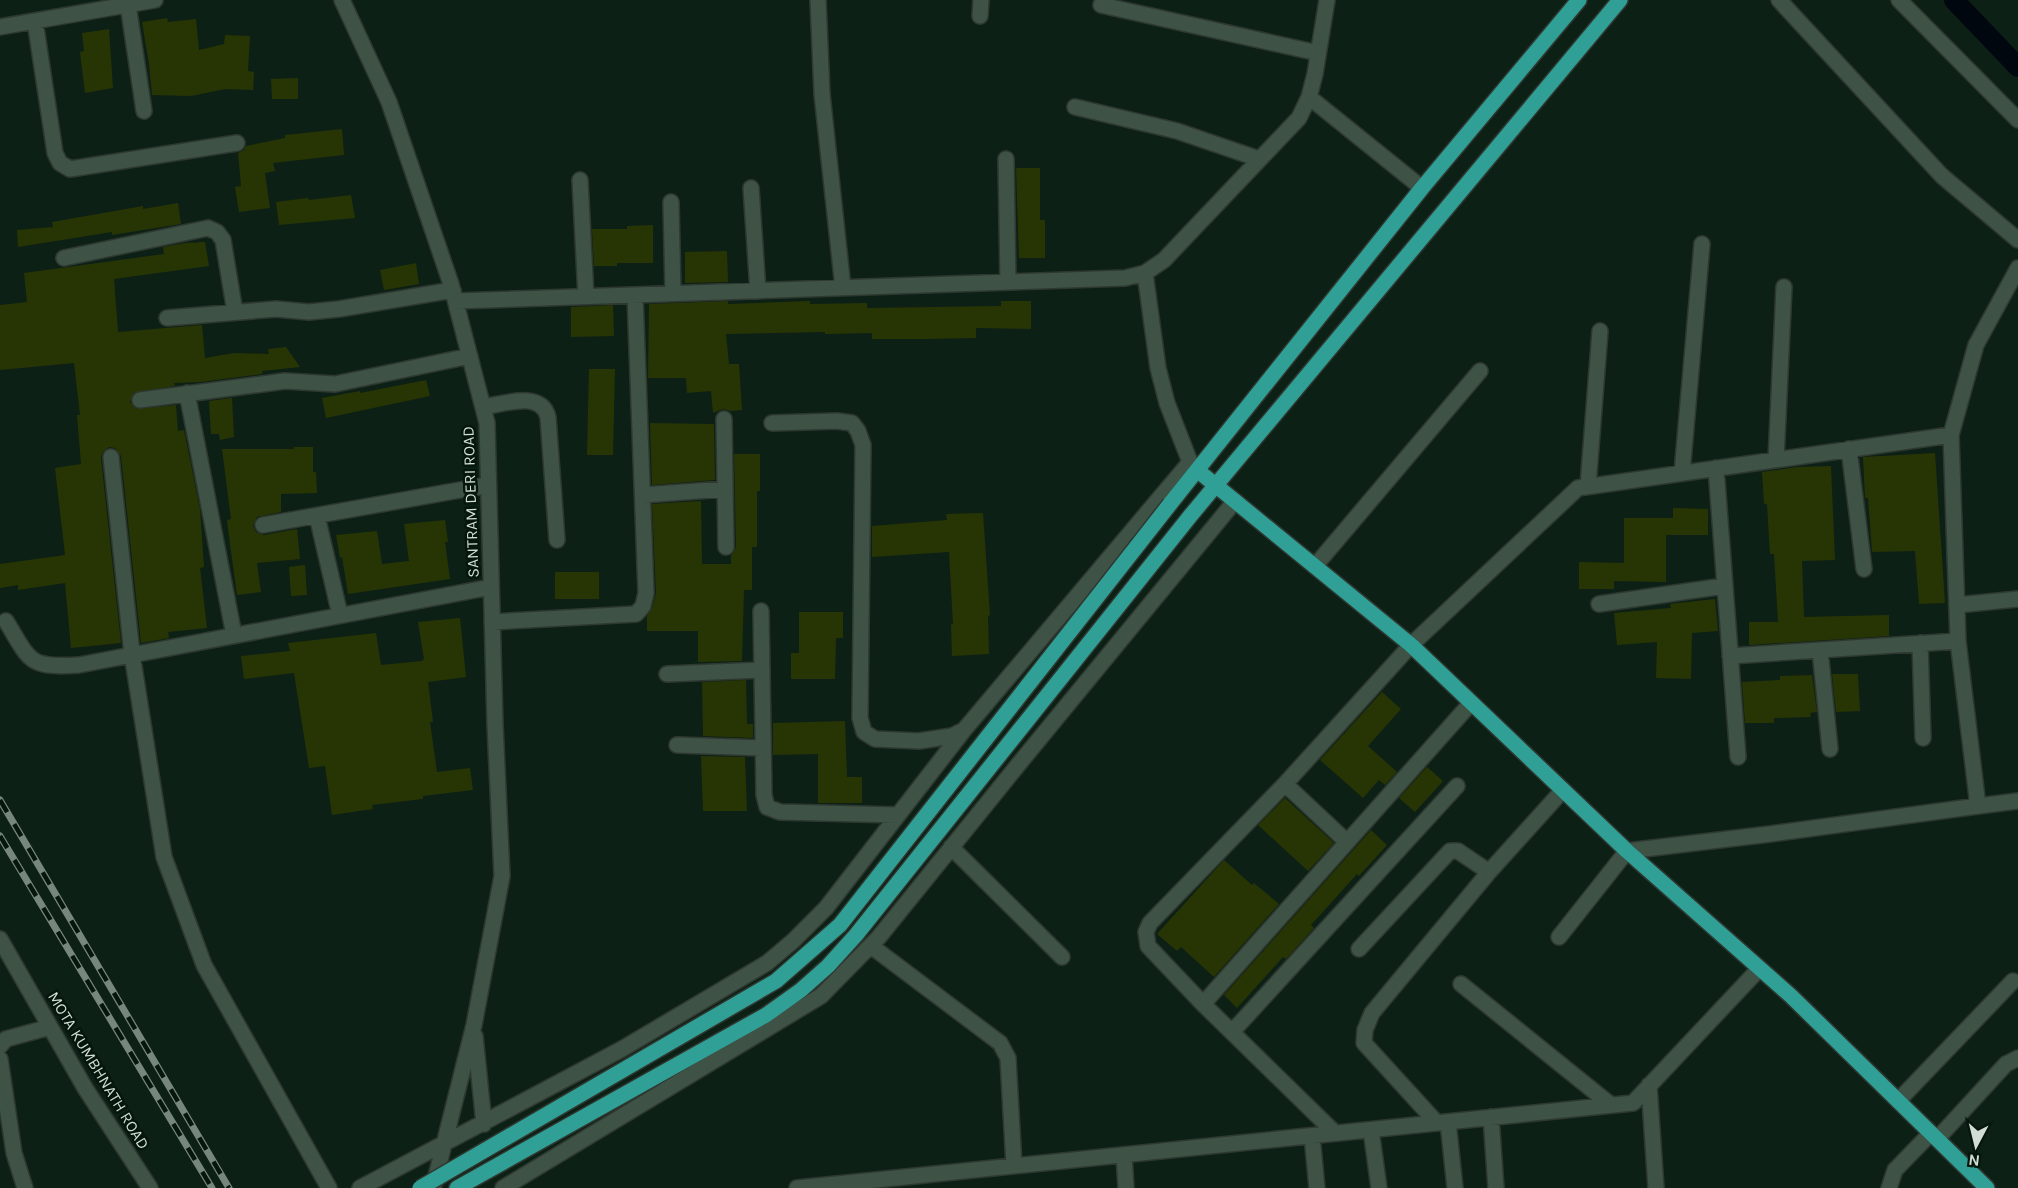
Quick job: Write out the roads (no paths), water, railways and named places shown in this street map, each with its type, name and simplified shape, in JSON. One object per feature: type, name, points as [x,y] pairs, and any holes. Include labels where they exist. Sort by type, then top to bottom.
[{"type":"main road","points":[[420,1188],[776,981],[832,932],[855,906],[1170,504],[1194,466],[1579,0]]},
{"type":"main road","points":[[457,1188],[766,1015],[819,974],[856,934],[1215,486],[1620,0]]},
{"type":"main road","points":[[1194,466],[1215,486],[1411,645],[1627,851],[1760,969],[1987,1188]]},
{"type":"street","points":[[0,27],[155,0]]},
{"type":"street","name":"SANTRAM DERI ROAD","points":[[342,0],[389,102],[454,296],[487,423],[502,876],[474,1024],[433,1188]]},
{"type":"street","points":[[818,0],[822,94],[843,288]]},
{"type":"street","points":[[980,16],[981,0]]},
{"type":"street","points":[[168,318],[276,309],[309,312],[454,296],[586,297],[1125,278],[1145,273],[1164,260],[1299,118],[1309,97],[1327,0]]},
{"type":"street","points":[[1779,0],[1942,176],[2018,240]]},
{"type":"street","points":[[1899,0],[2018,120]]},
{"type":"street","points":[[128,5],[144,111]]},
{"type":"street","points":[[1101,5],[1318,53]]},
{"type":"street","points":[[35,21],[54,153],[60,163],[70,169],[237,142]]},
{"type":"street","points":[[1309,97],[1422,188]]},
{"type":"street","points":[[1075,107],[1177,131],[1259,159]]},
{"type":"street","points":[[1006,159],[1008,282]]},
{"type":"street","points":[[580,180],[586,297]]},
{"type":"street","points":[[751,188],[758,291]]},
{"type":"street","points":[[671,202],[674,294]]},
{"type":"street","points":[[64,258],[208,228],[217,232],[223,240],[235,312]]},
{"type":"street","points":[[1682,473],[1702,244]]},
{"type":"street","points":[[1978,806],[1958,641],[1951,435],[1976,345],[2018,268]]},
{"type":"street","points":[[360,1188],[622,1049],[767,963],[826,908],[964,730],[1194,466],[1167,403],[1158,368],[1145,273]]},
{"type":"street","points":[[1776,460],[1784,287]]},
{"type":"street","points":[[492,622],[636,614],[643,606],[646,593],[635,295]]},
{"type":"street","points":[[1587,486],[1600,331]]},
{"type":"street","points":[[140,400],[285,381],[335,384],[470,356]]},
{"type":"street","points":[[1315,566],[1480,371]]},
{"type":"street","points":[[187,393],[234,635]]},
{"type":"street","points":[[483,407],[532,400],[540,403],[546,409],[549,417],[557,540]]},
{"type":"street","points":[[724,419],[726,547]]},
{"type":"street","points":[[772,423],[837,421],[852,423],[863,445],[860,718],[864,732],[875,739],[919,741],[952,735],[964,730]]},
{"type":"street","points":[[1335,1133],[1203,1004],[1148,946],[1146,932],[1150,923],[1285,784],[1411,645],[1578,488],[1951,435]]},
{"type":"street","points":[[1850,449],[1864,569]]},
{"type":"street","points":[[111,457],[132,654],[164,856],[204,965],[329,1188]]},
{"type":"street","points":[[1716,468],[1738,757]]},
{"type":"street","points":[[263,525],[488,485]]},
{"type":"street","points":[[643,495],[725,489]]},
{"type":"street","points":[[503,1188],[821,996],[871,945],[1235,501]]},
{"type":"street","points":[[316,516],[340,615]]},
{"type":"street","points":[[1599,604],[1724,586]]},
{"type":"street","points":[[6,621],[27,657],[41,665],[79,665],[491,587]]},
{"type":"street","points":[[1957,605],[2018,599]]},
{"type":"street","points":[[761,610],[764,795],[767,807],[780,812],[898,815]]},
{"type":"street","points":[[1730,656],[1958,641]]},
{"type":"street","points":[[1920,643],[1923,738]]},
{"type":"street","points":[[1820,650],[1830,749]]},
{"type":"street","points":[[667,674],[762,670]]},
{"type":"street","points":[[1203,1004],[1472,703]]},
{"type":"street","points":[[677,745],[763,748]]},
{"type":"street","points":[[1285,784],[1347,842]]},
{"type":"street","points":[[1232,1032],[1457,786]]},
{"type":"street","points":[[1455,1188],[1442,1122],[1364,1043],[1365,1030],[1372,1013],[1489,872],[1563,790]]},
{"type":"street","points":[[1559,937],[1627,851],[2018,801]]},
{"type":"street","points":[[951,847],[1062,957]]},
{"type":"street","points":[[1359,949],[1450,851],[1458,851],[1489,872]]},
{"type":"street","name":"MOTA KUMBHNATH ROAD","points":[[0,939],[85,1088],[150,1188]]},
{"type":"street","points":[[871,945],[1000,1043],[1008,1058],[1014,1166]]},
{"type":"street","points":[[797,1188],[1633,1103],[1760,969]]},
{"type":"street","points":[[1898,1101],[2013,981]]},
{"type":"street","points":[[1461,984],[1611,1105]]},
{"type":"street","name":"SANTRAM DERI ROAD","points":[[474,1024],[484,1124]]},
{"type":"street","points":[[0,1046],[6,1039],[50,1027]]},
{"type":"street","points":[[1889,1188],[1895,1170],[1934,1136],[2006,1064],[2018,1058]]},
{"type":"street","points":[[0,1059],[14,1153],[25,1188]]},
{"type":"street","points":[[1649,1085],[1656,1188]]},
{"type":"street","points":[[1491,1118],[1496,1188]]},
{"type":"street","points":[[1371,1130],[1379,1188]]},
{"type":"street","points":[[1312,1136],[1317,1188]]},
{"type":"street","points":[[1124,1155],[1126,1188]]},
{"type":"waterway","points":[[1954,0],[2018,67]]},
{"type":"railway","points":[[0,800],[229,1188]]},
{"type":"railway","points":[[0,836],[212,1188]]}]
